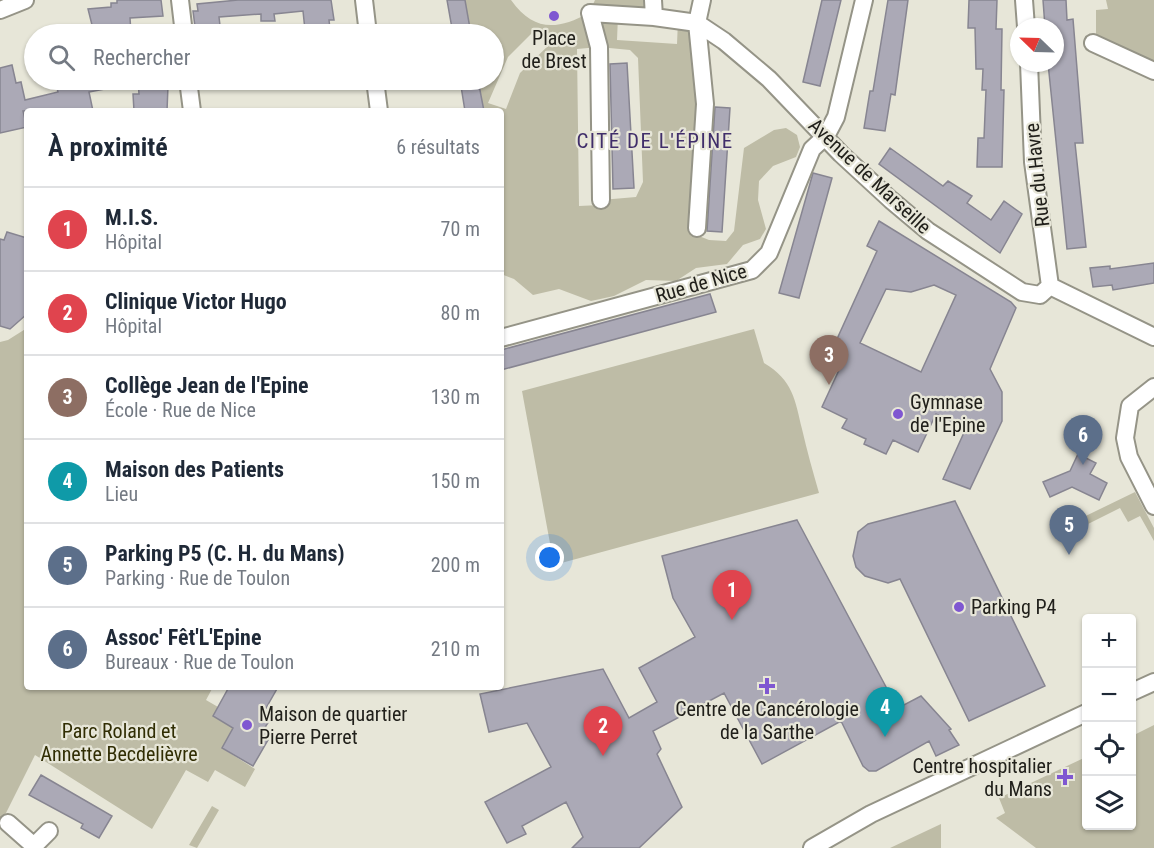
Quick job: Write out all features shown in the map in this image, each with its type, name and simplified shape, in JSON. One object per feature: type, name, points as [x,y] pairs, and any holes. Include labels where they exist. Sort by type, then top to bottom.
[{"type":"street","points":[[1,6],[25,0]]},
{"type":"street","points":[[180,0],[183,24]]},
{"type":"street","points":[[364,0],[367,24]]},
{"type":"street","points":[[698,228],[705,104],[697,23],[702,0]]},
{"type":"street","name":"Rue de Nice","points":[[504,337],[752,270],[769,253],[812,149],[826,136],[836,117],[864,0]]},
{"type":"street","points":[[1024,0],[1025,18]]},
{"type":"street","name":"Avenue de Marseille","points":[[601,200],[599,47],[590,13],[654,8],[697,23],[724,40],[769,79],[891,200],[928,231],[1022,292],[1040,295],[1050,286]]},
{"type":"street","points":[[1093,43],[1154,71]]},
{"type":"street","name":"Rue du Havre","points":[[1029,72],[1033,162],[1050,286]]},
{"type":"street","points":[[189,90],[192,108]]},
{"type":"street","points":[[376,90],[379,108]]},
{"type":"street","points":[[1050,286],[1154,338]]},
{"type":"street","points":[[1154,387],[1130,406],[1125,438],[1129,457],[1154,506]]},
{"type":"street","points":[[1136,690],[1154,682]]},
{"type":"street","points":[[812,848],[872,814],[1082,715]]},
{"type":"street","points":[[8,823],[33,847],[49,831]]},
{"type":"green space","points":[[465,0],[511,0],[528,18],[537,23],[556,25],[567,23],[589,13],[595,0],[653,0],[654,17],[618,16],[617,40],[677,44],[678,20],[697,23],[699,236],[709,240],[726,241],[734,231],[744,148],[774,130],[786,128],[797,135],[800,147],[796,157],[773,166],[759,181],[758,200],[766,229],[760,239],[743,245],[727,264],[696,268],[676,281],[646,280],[614,296],[591,301],[559,289],[533,295],[514,279],[504,275],[504,108],[506,109],[520,73],[550,44],[535,30],[508,57],[504,66],[504,24],[469,24]],"holes":[[[599,47],[630,50],[638,58],[643,182],[636,197],[601,200],[600,205],[579,206],[577,49]]]},
{"type":"green space","points":[[1106,0],[1154,0],[1154,69],[1096,38],[1096,10],[1108,9]]},
{"type":"green space","points":[[480,90],[494,90],[488,103],[503,108],[483,108]]},
{"type":"green space","points":[[754,329],[764,363],[781,376],[791,392],[819,493],[554,565],[522,391]]},
{"type":"green space","name":"Parc Roland et Annette Becdelièvre","points":[[24,330],[24,690],[211,690],[206,700],[218,707],[213,716],[233,728],[222,748],[255,769],[245,787],[215,770],[208,782],[186,770],[152,829],[35,755],[0,825],[0,342],[8,340]]},
{"type":"green space","points":[[1135,492],[1154,528],[1154,541],[1140,516],[1128,522],[1120,508],[1066,535],[1063,527]]},
{"type":"green space","name":"Centre hospitalier du Mans","points":[[1154,725],[1154,848],[1036,848],[996,818],[1005,813],[999,798],[1082,759],[1082,830],[1136,830],[1136,734]]},
{"type":"green space","points":[[212,806],[219,810],[197,848],[189,845]]},
{"type":"green space","points":[[941,824],[941,848],[890,848]]},
{"type":"building","points":[[117,0],[161,0],[163,16],[130,18],[130,24],[92,24],[88,9],[111,7],[111,3],[117,3]]},
{"type":"building","points":[[238,0],[331,0],[334,20],[329,20],[329,24],[304,24],[303,11],[274,14],[275,21],[261,21],[261,14],[219,17],[220,24],[195,24],[193,11],[198,11],[197,4]]},
{"type":"building","points":[[447,0],[465,0],[469,24],[451,24]]},
{"type":"building","points":[[822,0],[841,0],[820,86],[803,82]]},
{"type":"building","points":[[888,0],[908,0],[895,95],[891,94],[885,131],[864,128],[870,91],[873,91]]},
{"type":"building","points":[[969,0],[997,0],[996,29],[1002,29],[1001,90],[1004,90],[1002,167],[977,167],[978,138],[984,138],[986,90],[982,90],[983,69],[976,69],[975,28],[968,28]]},
{"type":"building","points":[[1043,0],[1066,0],[1067,20],[1073,19],[1083,143],[1075,143],[1086,247],[1067,249],[1049,72],[1064,72],[1064,18],[1044,18]]},
{"type":"building","points":[[627,63],[634,188],[613,189],[610,64]]},
{"type":"building","points":[[12,65],[16,83],[21,82],[25,100],[58,92],[58,90],[100,90],[89,92],[92,108],[24,108],[24,128],[0,133],[0,68]]},
{"type":"building","points":[[139,90],[168,90],[167,108],[134,108],[133,94],[139,94]]},
{"type":"building","points":[[462,90],[480,90],[483,108],[465,108]]},
{"type":"building","points":[[715,107],[730,108],[722,232],[707,231]]},
{"type":"building","points":[[890,148],[943,186],[948,181],[972,196],[967,203],[991,220],[1004,201],[1022,214],[1000,253],[879,164]]},
{"type":"building","points":[[813,173],[832,178],[799,298],[779,293]]},
{"type":"building","points":[[879,221],[1011,302],[1016,308],[990,369],[1002,392],[1002,421],[970,489],[943,479],[966,428],[936,414],[918,452],[893,440],[886,454],[864,444],[866,439],[842,428],[847,419],[822,407],[845,357],[832,350],[877,251],[867,246]],"holes":[[[934,285],[956,295],[921,372],[860,343],[886,289],[911,292]]]},
{"type":"building","points":[[7,232],[24,237],[24,317],[10,329],[0,326],[0,239],[4,240]]},
{"type":"building","points":[[1154,263],[1154,283],[1113,290],[1112,285],[1093,287],[1090,268],[1110,266],[1110,269]]},
{"type":"building","points":[[710,294],[716,312],[504,369],[504,349]]},
{"type":"building","points":[[1078,454],[1096,463],[1090,474],[1107,483],[1099,500],[1072,487],[1050,497],[1043,482],[1070,471]]},
{"type":"building","name":"Parking P4","points":[[955,501],[1045,686],[969,721],[900,579],[888,583],[865,576],[856,567],[853,556],[858,532],[868,524]]},
{"type":"building","name":"Centre de Cancérologie de la Sarthe","points":[[797,520],[893,700],[904,705],[921,696],[951,729],[949,730],[959,745],[936,756],[929,741],[876,771],[869,771],[863,766],[841,721],[762,764],[724,693],[653,731],[661,749],[657,754],[682,807],[639,848],[572,848],[583,837],[566,802],[522,826],[526,834],[507,843],[485,802],[551,767],[527,723],[489,732],[480,694],[603,669],[629,718],[657,702],[639,668],[695,637],[673,598],[662,556]]},
{"type":"building","name":"Maison de quartier Pierre Perret","points":[[227,690],[276,690],[261,717],[269,721],[264,729],[272,733],[253,766],[222,748],[233,728],[213,716]]},
{"type":"building","points":[[41,775],[112,816],[99,838],[81,828],[83,824],[29,795]]},
{"type":"place","name":"Place de Brest","points":[[554,16]]},
{"type":"place","name":"Collège Jean de l'Epine","points":[[829,385]]},
{"type":"place","name":"Gymnase de l'Epine","points":[[898,414]]},
{"type":"place","name":"Assoc' Fêt'L'Epine","points":[[1083,465]]},
{"type":"place","name":"Parking P5 (C. H. du Mans)","points":[[1069,555]]},
{"type":"place","name":"Parking P4","points":[[959,607]]},
{"type":"place","name":"M.I.S.","points":[[732,620]]},
{"type":"place","name":"Centre de Cancérologie de la Sarthe","points":[[767,686]]},
{"type":"place","name":"Maison de quartier Pierre Perret","points":[[247,725]]},
{"type":"place","name":"Maison des Patients","points":[[885,737]]},
{"type":"place","name":"Clinique Victor Hugo","points":[[603,756]]},
{"type":"place","name":"Centre hospitalier du Mans","points":[[1065,777]]},
{"type":"district","name":"CITÉ DE L'ÉPINE","points":[[655,141]]}]
